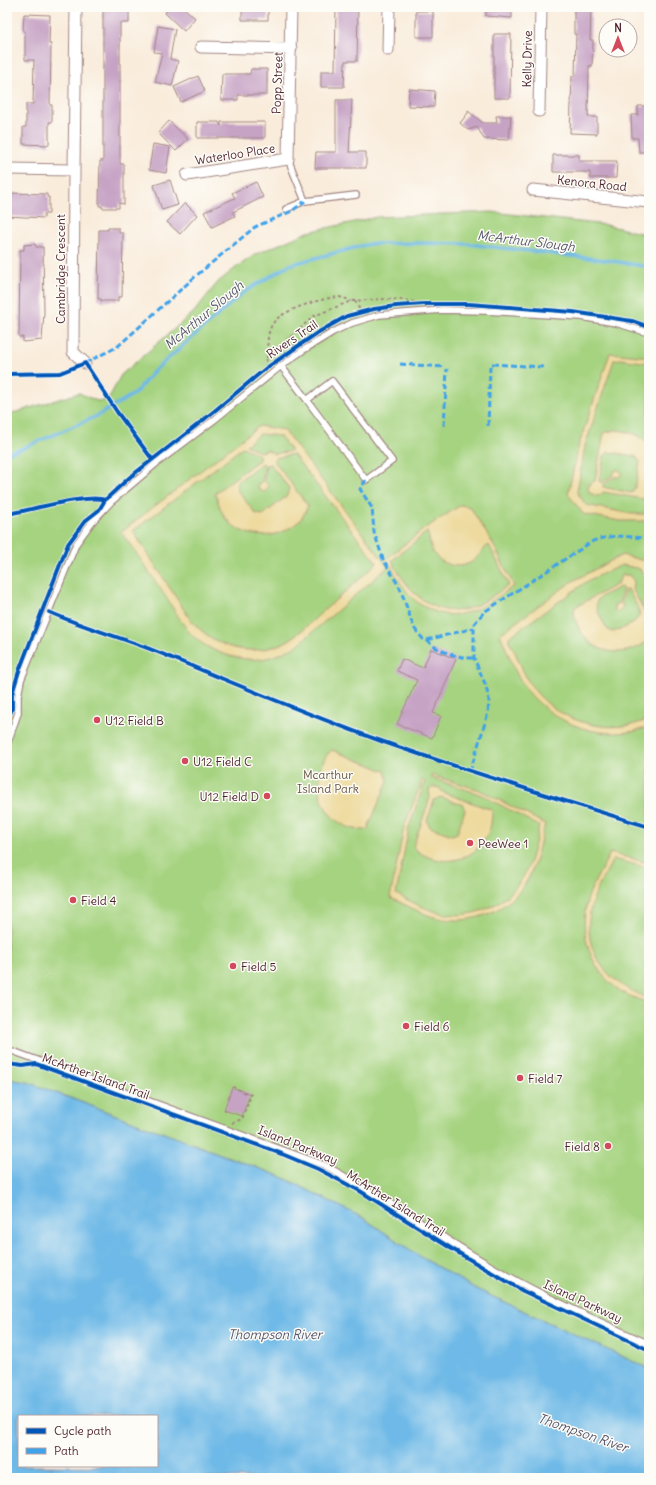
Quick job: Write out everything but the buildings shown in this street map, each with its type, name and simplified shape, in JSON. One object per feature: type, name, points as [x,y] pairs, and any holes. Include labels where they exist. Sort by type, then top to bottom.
[{"type":"street","name":"Cambridge Crescent","points":[[76,7],[73,352],[85,363]]},
{"type":"street","name":"Popp Street","points":[[288,159],[291,7]]},
{"type":"street","points":[[388,50],[389,7]]},
{"type":"street","name":"Kelly Drive","points":[[539,111],[541,7]]},
{"type":"street","points":[[201,47],[291,49]]},
{"type":"street","name":"Waterloo Place","points":[[187,175],[288,159]]},
{"type":"street","points":[[7,169],[74,170]]},
{"type":"street","name":"Kenora Road","points":[[533,190],[649,202]]},
{"type":"lane","points":[[288,159],[305,202]]},
{"type":"lane","points":[[286,209],[305,202],[356,195]]},
{"type":"lane","points":[[7,745],[18,713],[18,696],[21,680],[76,544],[92,522],[111,502],[157,463],[214,420],[281,366],[319,340],[352,323],[372,317],[442,310],[581,317],[616,323],[649,333]]},
{"type":"lane","points":[[281,366],[366,480],[392,461],[332,381],[307,400]]},
{"type":"lane","name":"Island Parkway","points":[[7,1049],[324,1166],[356,1182],[399,1210],[512,1278],[568,1307],[649,1344]]},
{"type":"path","points":[[355,301],[362,313]]},
{"type":"path","points":[[403,305],[424,304]]},
{"type":"path","points":[[354,315],[368,311]]},
{"type":"path","points":[[289,338],[296,348]]},
{"type":"path","points":[[226,1129],[229,1124],[242,1119],[251,1094],[232,1087]]},
{"type":"green space","name":"Mcarthur Island Park","points":[[492,212],[606,225],[649,235],[649,1369],[474,1288],[421,1257],[363,1218],[282,1177],[27,1082],[7,1079],[7,415],[79,393],[97,401],[108,400],[121,375],[194,312],[218,282],[256,254],[308,232],[377,217]]},
{"type":"sand","points":[[610,353],[649,357],[649,363],[620,359],[614,360],[585,446],[577,492],[586,505],[632,514],[649,514],[649,521],[620,521],[583,514],[568,494],[579,444]]},
{"type":"sand","points":[[259,426],[284,430],[388,567],[295,647],[260,659],[241,658],[222,654],[213,650],[190,633],[121,532]],"holes":[[[260,434],[280,436],[291,451],[274,454],[268,450],[260,452],[246,445]],[[243,447],[259,455],[260,459],[215,493],[220,508],[230,523],[247,533],[265,535],[283,531],[295,525],[300,520],[308,506],[274,461],[275,458],[293,454],[377,563],[289,640],[275,646],[248,650],[235,648],[211,638],[190,619],[133,531]],[[262,463],[265,465],[262,481],[258,485],[259,490],[264,492],[267,489],[268,485],[264,481],[266,465],[270,464],[289,488],[287,496],[263,515],[256,514],[237,490],[237,482]]]},
{"type":"sand","points":[[615,430],[625,431],[638,435],[649,444],[649,500],[603,492],[597,496],[590,493],[588,489],[590,483],[595,481],[604,433]],"holes":[[[608,452],[635,456],[640,462],[635,488],[631,493],[603,487],[603,485],[614,477],[621,476],[622,473],[619,470],[615,470],[613,475],[602,483],[599,481],[604,456]]]},
{"type":"sand","points":[[461,505],[470,507],[492,542],[514,586],[487,604],[468,612],[447,614],[436,612],[421,605],[408,593],[386,559],[424,529]],"holes":[[[427,532],[431,548],[435,555],[450,565],[462,566],[468,564],[489,545],[509,585],[479,604],[461,610],[448,610],[436,607],[424,601],[414,593],[406,583],[392,560]]]},
{"type":"sand","points":[[622,555],[645,561],[649,570],[649,586],[640,569],[622,565],[589,580],[509,637],[509,642],[529,683],[544,700],[556,710],[586,723],[602,726],[618,727],[649,719],[649,727],[615,733],[598,732],[566,722],[551,713],[538,702],[526,689],[518,676],[500,634],[571,582]]},
{"type":"sand","points":[[622,575],[629,575],[634,581],[632,588],[649,620],[649,640],[640,646],[619,652],[599,648],[590,642],[577,624],[574,609],[575,607],[618,584]],"holes":[[[620,587],[623,589],[619,603],[614,605],[615,611],[619,612],[622,609],[623,606],[621,603],[625,590],[628,589],[640,615],[628,626],[612,632],[607,629],[602,620],[598,612],[597,602],[607,593]]]},
{"type":"sand","points":[[332,750],[385,771],[388,781],[367,830],[345,826],[329,813],[324,804],[320,783],[321,769],[323,762]]},
{"type":"sand","points":[[431,775],[480,790],[545,824],[532,871],[522,889],[502,907],[490,913],[465,920],[451,920],[432,916],[390,898],[404,827],[423,779],[425,781],[409,827],[396,894],[435,912],[454,915],[481,911],[504,899],[514,890],[522,879],[530,862],[539,826],[482,795],[432,778]]},
{"type":"sand","points":[[434,787],[440,788],[442,792],[492,810],[491,825],[487,836],[478,848],[470,854],[461,858],[441,860],[431,858],[413,847],[430,798],[429,790]],"holes":[[[441,797],[463,805],[465,810],[457,833],[452,835],[430,827],[427,821],[434,800]]]},
{"type":"sand","points":[[610,853],[649,863],[649,868],[613,859],[592,904],[589,920],[593,950],[600,963],[609,974],[634,992],[649,998],[649,1003],[634,998],[615,987],[598,968],[587,945],[584,919],[586,906],[593,886]]},
{"type":"sand","points":[[649,892],[649,934],[644,913]]},
{"type":"water","name":"Thompson River","points":[[7,1079],[27,1082],[282,1177],[363,1218],[421,1257],[474,1288],[649,1369],[649,1478],[7,1478]]},
{"type":"waterway","name":"McArthur Slough","points":[[7,453],[21,449],[97,416],[134,394],[155,370],[243,293],[289,265],[369,244],[413,243],[468,244],[606,260],[649,267]]},
{"type":"marked path","points":[[85,363],[117,347],[197,275],[255,227],[292,211],[305,201]]},
{"type":"marked path","points":[[400,364],[445,367]]},
{"type":"marked path","points":[[492,364],[543,367]]},
{"type":"marked path","points":[[488,426],[490,366]]},
{"type":"marked path","points":[[444,426],[447,369]]},
{"type":"marked path","points":[[366,480],[360,489],[372,508],[374,532],[383,559],[400,588],[414,628],[423,639],[427,640],[474,628]]},
{"type":"marked path","points":[[470,772],[488,713],[489,700],[486,686],[474,658],[474,624],[484,612],[593,541],[608,537],[621,536],[649,539]]},
{"type":"marked path","points":[[427,640],[436,648],[449,654],[474,658]]},
{"type":"cycle path","name":"Rivers Trail","points":[[7,720],[12,709],[12,694],[19,671],[68,544],[85,521],[99,510],[105,500],[130,477],[201,422],[265,369],[317,333],[347,316],[374,309],[424,304],[469,304],[573,312],[632,321],[649,327]]},
{"type":"cycle path","points":[[7,374],[60,373],[85,363],[117,412],[152,459]]},
{"type":"cycle path","points":[[7,514],[58,503],[97,498],[105,500]]},
{"type":"cycle path","points":[[49,612],[146,648],[353,731],[481,774],[649,827]]},
{"type":"cycle path","name":"McArther Island Trail","points":[[7,1064],[23,1066],[36,1064],[282,1154],[318,1169],[360,1191],[452,1249],[523,1291],[649,1350]]},
{"type":"place","name":"U12 Field B","points":[[97,720]]},
{"type":"place","name":"U12 Field C","points":[[185,761]]},
{"type":"place","name":"U12 Field D","points":[[267,796]]},
{"type":"place","name":"PeeWee 1","points":[[470,843]]},
{"type":"place","name":"Field 4","points":[[73,900]]},
{"type":"place","name":"Field 5","points":[[233,966]]},
{"type":"place","name":"Field 6","points":[[406,1026]]},
{"type":"place","name":"Field 7","points":[[520,1078]]},
{"type":"place","name":"Field 8","points":[[608,1146]]}]
